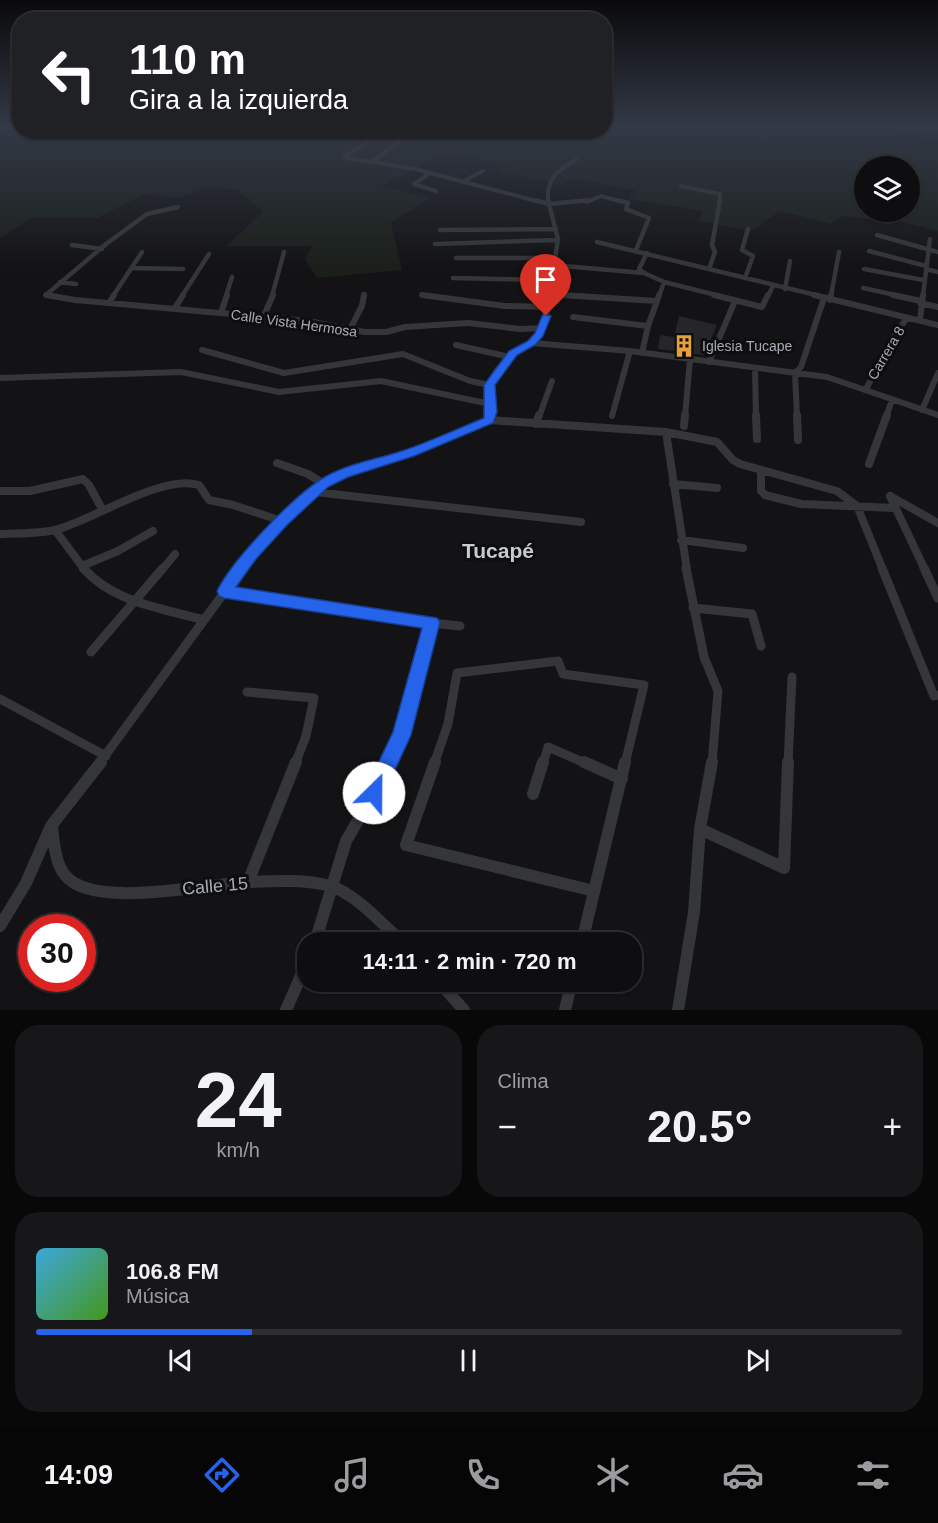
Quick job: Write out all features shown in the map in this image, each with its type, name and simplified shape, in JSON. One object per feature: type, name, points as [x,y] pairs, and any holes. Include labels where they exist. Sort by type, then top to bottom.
[{"type":"street","points":[[430,173],[414,184],[436,191]]},
{"type":"street","points":[[431,173],[549,204],[586,202],[602,196],[625,201],[628,203],[626,209],[649,218],[636,250]]},
{"type":"street","points":[[464,182],[479,173]]},
{"type":"street","points":[[489,420],[490,385],[510,357],[531,343],[543,328],[557,240],[549,204],[548,184],[556,173]]},
{"type":"street","points":[[681,186],[721,196],[712,244],[715,252],[710,269]]},
{"type":"street","points":[[60,282],[147,214],[178,207]]},
{"type":"street","points":[[440,230],[556,229]]},
{"type":"street","points":[[745,278],[753,256],[742,250],[748,229]]},
{"type":"street","points":[[877,235],[938,252]]},
{"type":"street","points":[[920,320],[923,280],[930,238]]},
{"type":"street","points":[[435,244],[557,240]]},
{"type":"street","points":[[597,242],[938,325]]},
{"type":"street","points":[[72,245],[102,249]]},
{"type":"street","points":[[869,251],[938,272]]},
{"type":"street","points":[[109,303],[142,252]]},
{"type":"street","points":[[263,318],[277,285],[284,252]]},
{"type":"street","points":[[798,440],[795,373],[801,367],[827,299],[839,252]]},
{"type":"street","points":[[647,253],[639,266],[644,273],[664,282],[735,301],[762,307],[773,286]]},
{"type":"street","points":[[176,308],[209,254]]},
{"type":"street","points":[[456,258],[555,258]]},
{"type":"street","points":[[785,289],[790,261]]},
{"type":"street","points":[[552,265],[644,273]]},
{"type":"street","points":[[131,268],[183,269]]},
{"type":"street","points":[[864,269],[923,280]]},
{"type":"street","points":[[220,313],[232,277]]},
{"type":"street","points":[[453,279],[549,280]]},
{"type":"street","points":[[60,282],[76,284]]},
{"type":"street","name":"Calle Vista Hermosa","points":[[60,282],[46,295],[308,321],[350,329],[386,332],[405,327],[468,323],[520,329],[543,328]]},
{"type":"street","points":[[642,353],[648,326],[664,282]]},
{"type":"street","points":[[863,288],[938,308]]},
{"type":"street","points":[[350,329],[362,306],[364,294]]},
{"type":"street","points":[[548,294],[657,301]]},
{"type":"street","points":[[422,295],[505,306],[548,307]]},
{"type":"street","points":[[709,362],[735,301]]},
{"type":"street","points":[[573,317],[648,326]]},
{"type":"street","name":"Carrera 8","points":[[866,389],[896,333],[908,318]]},
{"type":"street","points":[[531,343],[630,351],[827,376],[938,415]]},
{"type":"street","points":[[456,345],[510,357]]},
{"type":"street","points":[[202,350],[284,373],[403,354],[470,381],[490,385]]},
{"type":"street","points":[[612,416],[630,351]]},
{"type":"street","points":[[684,426],[690,359]]},
{"type":"street","points":[[755,368],[757,439]]},
{"type":"street","points":[[0,378],[181,372],[279,392],[381,381],[490,404]]},
{"type":"street","points":[[922,410],[938,373]]},
{"type":"street","points":[[536,424],[552,381]]},
{"type":"street","points":[[869,464],[892,400]]},
{"type":"street","points":[[0,926],[26,883],[51,826],[106,756],[251,555],[282,521],[324,484],[343,474],[410,453],[489,420],[666,432],[717,442],[733,460],[760,472],[837,491],[858,506],[934,696],[938,695]]},
{"type":"street","points":[[666,432],[693,608],[704,657],[718,691],[713,756],[700,829],[694,912],[678,1010]]},
{"type":"street","points":[[276,463],[308,474],[324,484]]},
{"type":"street","points":[[760,472],[761,491],[765,495],[801,504],[894,508]]},
{"type":"street","points":[[0,491],[30,491],[83,479],[89,485],[102,509]]},
{"type":"street","points":[[0,534],[55,530],[102,509],[159,488],[192,483],[199,485],[209,500],[233,505],[282,521]]},
{"type":"street","points":[[673,484],[717,488]]},
{"type":"street","points":[[315,492],[581,522]]},
{"type":"street","points":[[938,522],[890,496],[938,598]]},
{"type":"street","points":[[55,530],[82,566],[104,588],[136,601],[204,620]]},
{"type":"street","points":[[82,566],[118,551],[153,531]]},
{"type":"street","points":[[681,540],[743,548]]},
{"type":"street","points":[[91,652],[175,554]]},
{"type":"street","points":[[224,591],[460,626]]},
{"type":"street","points":[[693,608],[752,614],[761,646]]},
{"type":"street","points":[[318,932],[346,841],[374,793],[401,735],[432,622]]},
{"type":"street","points":[[584,932],[645,685],[563,674],[558,661],[457,673],[448,724],[405,844],[594,891]]},
{"type":"street","points":[[700,829],[784,868],[792,677]]},
{"type":"street","points":[[247,692],[314,698],[306,736],[248,882]]},
{"type":"street","points":[[0,699],[106,756]]},
{"type":"street","points":[[533,794],[548,747],[622,779]]},
{"type":"street","name":"Calle 15","points":[[51,826],[56,854],[65,877],[83,888],[122,894],[248,882],[332,886]]},
{"type":"street","points":[[332,886],[365,909],[391,932]]},
{"type":"street","points":[[286,1010],[297,985]]},
{"type":"street","points":[[448,992],[464,1010]]},
{"type":"street","points":[[565,1010],[569,992]]},
{"type":"shaded area","points":[[0,173],[407,173],[381,186],[431,198],[391,222],[402,270],[317,278],[305,259],[312,246],[226,246],[263,212],[238,190],[208,187],[179,198],[145,194],[97,218],[31,218],[0,238]]},
{"type":"shaded area","points":[[503,173],[854,173],[854,217],[842,216],[831,224],[780,211],[751,231],[698,221],[703,211],[628,199],[636,191],[573,178],[562,185]]},
{"type":"shaded area","points":[[920,173],[938,173],[938,231],[903,222],[920,222]]},
{"type":"building","points":[[679,316],[717,325],[704,355],[658,349],[660,335],[674,337]]},
{"type":"place","name":"Iglesia Tucape","points":[[684,346]]},
{"type":"district","name":"Tucapé","points":[[498,551]]},
{"type":"route","points":[[374,793],[401,735],[432,622],[224,591],[251,555],[282,521],[324,484],[343,474],[386,462],[489,420],[490,385],[513,353],[531,343],[539,334],[546,316]]}]
